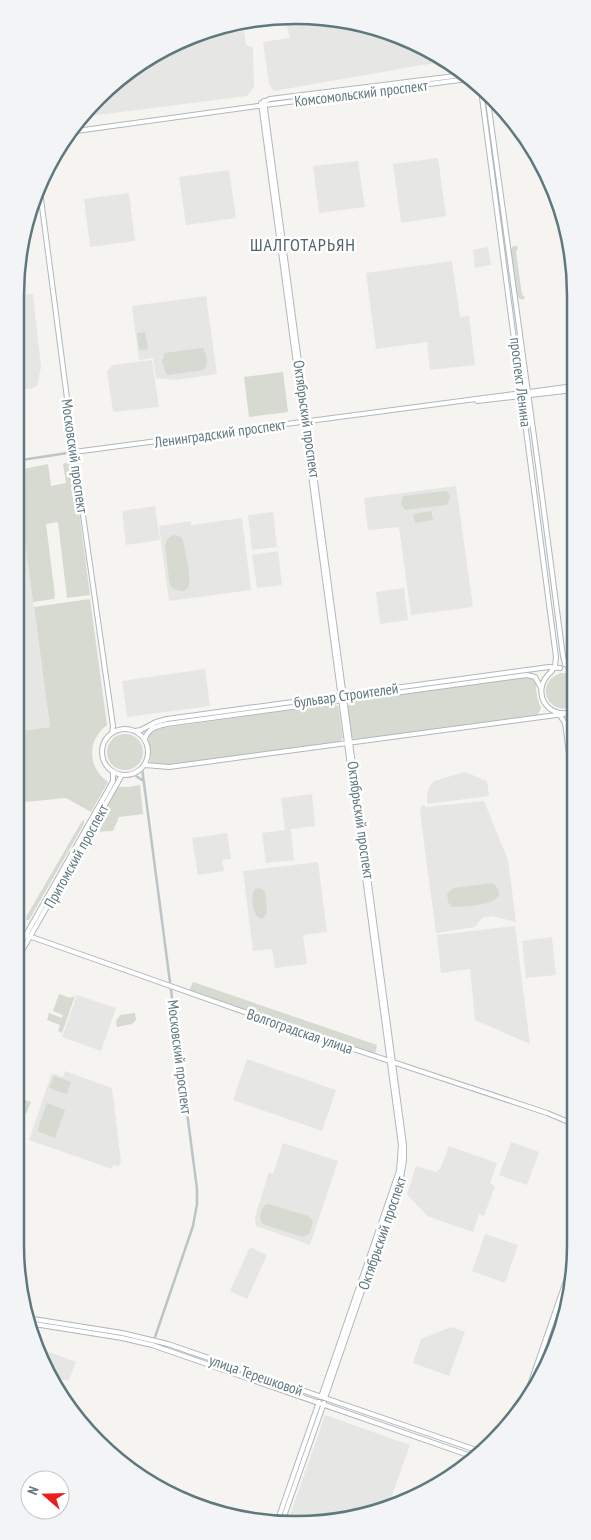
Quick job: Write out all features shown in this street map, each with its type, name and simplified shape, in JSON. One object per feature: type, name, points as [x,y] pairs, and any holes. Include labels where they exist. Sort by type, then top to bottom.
[{"type":"main road","name":"Комсомольский проспект","points":[[263,104],[270,99],[455,76]]},
{"type":"main road","name":"Комсомольский проспект","points":[[80,131],[254,107],[263,104],[461,80]]},
{"type":"main road","name":"проспект Ленина","points":[[483,98],[556,657],[554,667]]},
{"type":"main road","name":"проспект Ленина","points":[[487,102],[563,656],[567,666]]},
{"type":"main road","name":"Октябрьский проспект","points":[[263,104],[392,1062],[400,1145],[399,1171],[283,1516]]},
{"type":"main road","name":"Московский проспект","points":[[41,200],[112,721],[112,733]]},
{"type":"main road","points":[[528,394],[567,387]]},
{"type":"main road","points":[[528,394],[567,391]]},
{"type":"main road","name":"Ленинградский проспект","points":[[74,452],[484,398],[528,394]]},
{"type":"main road","points":[[550,672],[567,666]]},
{"type":"main road","points":[[554,667],[545,678],[541,688],[541,696],[544,702],[559,713],[565,723],[567,738]]},
{"type":"main road","name":"бульвар Строителей","points":[[145,739],[150,730],[167,724],[554,667],[567,669]]},
{"type":"main road","name":"бульвар Строителей","points":[[135,731],[167,719],[527,675],[535,677],[541,688]]},
{"type":"main road","points":[[143,766],[169,767],[349,744],[567,712]]},
{"type":"main road","points":[[112,721],[122,729],[135,731],[145,739],[148,752],[143,766],[132,774],[122,775],[113,772],[105,763],[102,752],[106,740],[112,733],[122,729]]},
{"type":"main road","name":"Притомский проспект","points":[[24,944],[113,781],[113,772]]},
{"type":"main road","name":"Притомский проспект","points":[[24,942],[122,775]]},
{"type":"main road","name":"Волгоградская улица","points":[[28,936],[170,987],[567,1121]]},
{"type":"main road","points":[[533,1377],[564,1287]]},
{"type":"main road","name":"улица Терешковой","points":[[34,1319],[154,1340],[474,1450]]},
{"type":"main road","name":"улица Терешковой","points":[[36,1324],[142,1342],[468,1455]]},
{"type":"main road","points":[[544,1344],[544,1354]]},
{"type":"street","name":"Ленинградский проспект","points":[[24,460],[74,452]]},
{"type":"street","name":"Московский проспект","points":[[143,766],[143,781],[197,1189],[197,1204],[193,1226],[154,1340]]},
{"type":"street","points":[[132,774],[143,781]]},
{"type":"shaded area","points":[[286,24],[313,24],[349,29],[399,44],[436,63],[274,91],[269,84],[263,42],[290,38]]},
{"type":"shaded area","points":[[244,31],[246,45],[253,48],[254,87],[247,96],[91,116],[116,91],[160,60],[192,44],[223,34]]},
{"type":"shaded area","points":[[438,158],[446,216],[401,223],[393,164]]},
{"type":"shaded area","points":[[358,161],[365,207],[319,213],[313,166]]},
{"type":"shaded area","points":[[229,170],[236,218],[186,225],[179,177]]},
{"type":"shaded area","points":[[129,193],[135,241],[90,247],[84,199]]},
{"type":"shaded area","points":[[513,246],[518,248],[516,252],[522,295],[525,297],[523,300],[517,297],[511,250]]},
{"type":"shaded area","points":[[488,247],[491,265],[475,268],[473,250]]},
{"type":"shaded area","points":[[452,261],[460,317],[469,316],[475,365],[430,370],[427,342],[376,349],[366,273]]},
{"type":"shaded area","points":[[24,294],[33,294],[41,367],[37,386],[31,389],[24,389]]},
{"type":"shaded area","points":[[206,296],[217,374],[176,380],[156,378],[153,358],[139,360],[132,306]]},
{"type":"shaded area","points":[[145,332],[148,349],[139,350],[137,333]]},
{"type":"shaded area","points":[[203,348],[207,359],[207,365],[204,370],[166,374],[162,361],[165,353]]},
{"type":"shaded area","points":[[152,360],[159,407],[113,412],[107,372],[112,365]]},
{"type":"shaded area","points":[[283,372],[288,412],[249,417],[244,377]]},
{"type":"shaded area","points":[[48,464],[51,486],[66,483],[63,464],[73,465],[90,595],[67,598],[58,522],[46,524],[54,599],[33,602],[24,535],[24,469]]},
{"type":"shaded area","points":[[456,486],[473,607],[411,615],[399,527],[368,530],[364,498]]},
{"type":"shaded area","points":[[445,491],[450,496],[446,505],[405,510],[401,504],[404,496]]},
{"type":"shaded area","points":[[155,506],[160,540],[126,545],[122,511]]},
{"type":"shaded area","points":[[431,511],[433,520],[415,523],[413,514]]},
{"type":"shaded area","points":[[273,512],[277,547],[252,550],[248,515]]},
{"type":"shaded area","points":[[242,518],[251,590],[169,601],[159,526],[191,521],[191,525]]},
{"type":"shaded area","points":[[24,535],[50,727],[24,731]]},
{"type":"shaded area","points":[[174,535],[181,537],[183,541],[188,563],[189,584],[184,591],[170,586],[165,546],[168,538]]},
{"type":"shaded area","points":[[278,551],[282,585],[257,588],[252,555]]},
{"type":"shaded area","points":[[404,588],[408,620],[380,624],[376,592]]},
{"type":"shaded area","points":[[90,599],[107,725],[96,738],[92,754],[96,769],[108,782],[91,812],[66,798],[24,802],[24,731],[50,727],[34,607]]},
{"type":"shaded area","points":[[205,669],[210,706],[127,717],[122,681]]},
{"type":"shaded area","points":[[561,673],[567,673],[567,708],[558,708],[551,704],[547,698],[547,684],[552,678]]},
{"type":"shaded area","points":[[528,677],[536,684],[537,699],[541,708],[538,715],[356,740],[351,737],[347,708],[352,701]]},
{"type":"shaded area","points":[[334,704],[338,706],[343,738],[339,742],[167,765],[150,763],[151,752],[148,736],[151,731],[156,729]]},
{"type":"shaded area","points":[[125,734],[132,735],[138,739],[142,745],[142,759],[138,765],[132,769],[125,770],[118,769],[112,765],[108,759],[107,752],[108,745],[112,739],[118,735]]},
{"type":"shaded area","points":[[465,772],[487,781],[489,796],[427,804],[429,787],[434,781]]},
{"type":"shaded area","points":[[140,785],[143,814],[119,817],[113,831],[92,832],[116,787]]},
{"type":"shaded area","points":[[312,794],[315,826],[291,829],[294,860],[266,863],[262,833],[285,830],[281,798]]},
{"type":"shaded area","points":[[484,801],[508,860],[516,922],[492,916],[482,918],[475,927],[436,933],[420,812],[422,804],[426,807]]},
{"type":"shaded area","points":[[84,820],[84,824],[29,920],[26,920],[26,917]]},
{"type":"shaded area","points":[[227,833],[231,859],[222,860],[224,871],[198,875],[192,838]]},
{"type":"shaded area","points":[[318,862],[327,932],[303,935],[307,964],[275,968],[272,949],[253,951],[243,871]]},
{"type":"shaded area","points":[[493,883],[498,890],[498,896],[487,903],[452,907],[448,902],[447,894],[453,888]]},
{"type":"shaded area","points":[[259,888],[265,891],[267,913],[262,919],[256,915],[252,901],[255,889]]},
{"type":"shaded area","points":[[515,926],[530,1044],[475,1020],[470,969],[441,973],[437,935]]},
{"type":"shaded area","points":[[552,937],[556,975],[526,978],[522,941]]},
{"type":"shaded area","points":[[193,982],[377,1045],[375,1054],[188,993]]},
{"type":"shaded area","points":[[59,994],[70,998],[75,996],[62,1033],[58,1031],[60,1025],[47,1020],[49,1013],[62,1018],[63,1015],[53,1011]]},
{"type":"shaded area","points":[[77,995],[116,1008],[101,1051],[62,1037]]},
{"type":"shaded area","points":[[135,1013],[136,1020],[132,1024],[117,1027],[116,1021],[120,1015]]},
{"type":"shaded area","points":[[247,1059],[336,1090],[322,1131],[233,1100]]},
{"type":"shaded area","points":[[65,1071],[112,1088],[121,1161],[119,1166],[113,1165],[112,1169],[29,1140],[52,1073],[63,1077]]},
{"type":"shaded area","points":[[54,1076],[71,1082],[67,1094],[49,1088]]},
{"type":"shaded area","points":[[24,1100],[31,1102],[26,1114],[24,1113]]},
{"type":"shaded area","points":[[47,1103],[65,1110],[55,1138],[37,1131]]},
{"type":"shaded area","points":[[511,1142],[539,1152],[527,1185],[499,1175]]},
{"type":"shaded area","points":[[283,1143],[338,1161],[310,1245],[256,1226],[255,1217],[269,1172],[273,1174]]},
{"type":"shaded area","points":[[449,1146],[497,1163],[490,1183],[495,1186],[484,1216],[479,1214],[473,1232],[427,1216],[407,1194],[416,1166],[436,1172],[440,1169]]},
{"type":"shaded area","points":[[268,1204],[308,1216],[313,1222],[309,1234],[302,1237],[265,1225],[261,1222],[260,1215],[263,1207]]},
{"type":"shaded area","points":[[485,1234],[518,1245],[505,1283],[472,1271]]},
{"type":"shaded area","points":[[250,1247],[267,1255],[247,1299],[230,1291]]},
{"type":"shaded area","points":[[451,1327],[465,1332],[449,1376],[413,1363],[421,1339]]},
{"type":"shaded area","points":[[45,1351],[76,1362],[69,1380],[60,1380]]},
{"type":"shaded area","points":[[325,1415],[410,1445],[391,1499],[349,1511],[313,1516],[290,1516]]},
{"type":"district","name":"ШАЛГОТАРЬЯН","points":[[303,244]]}]
